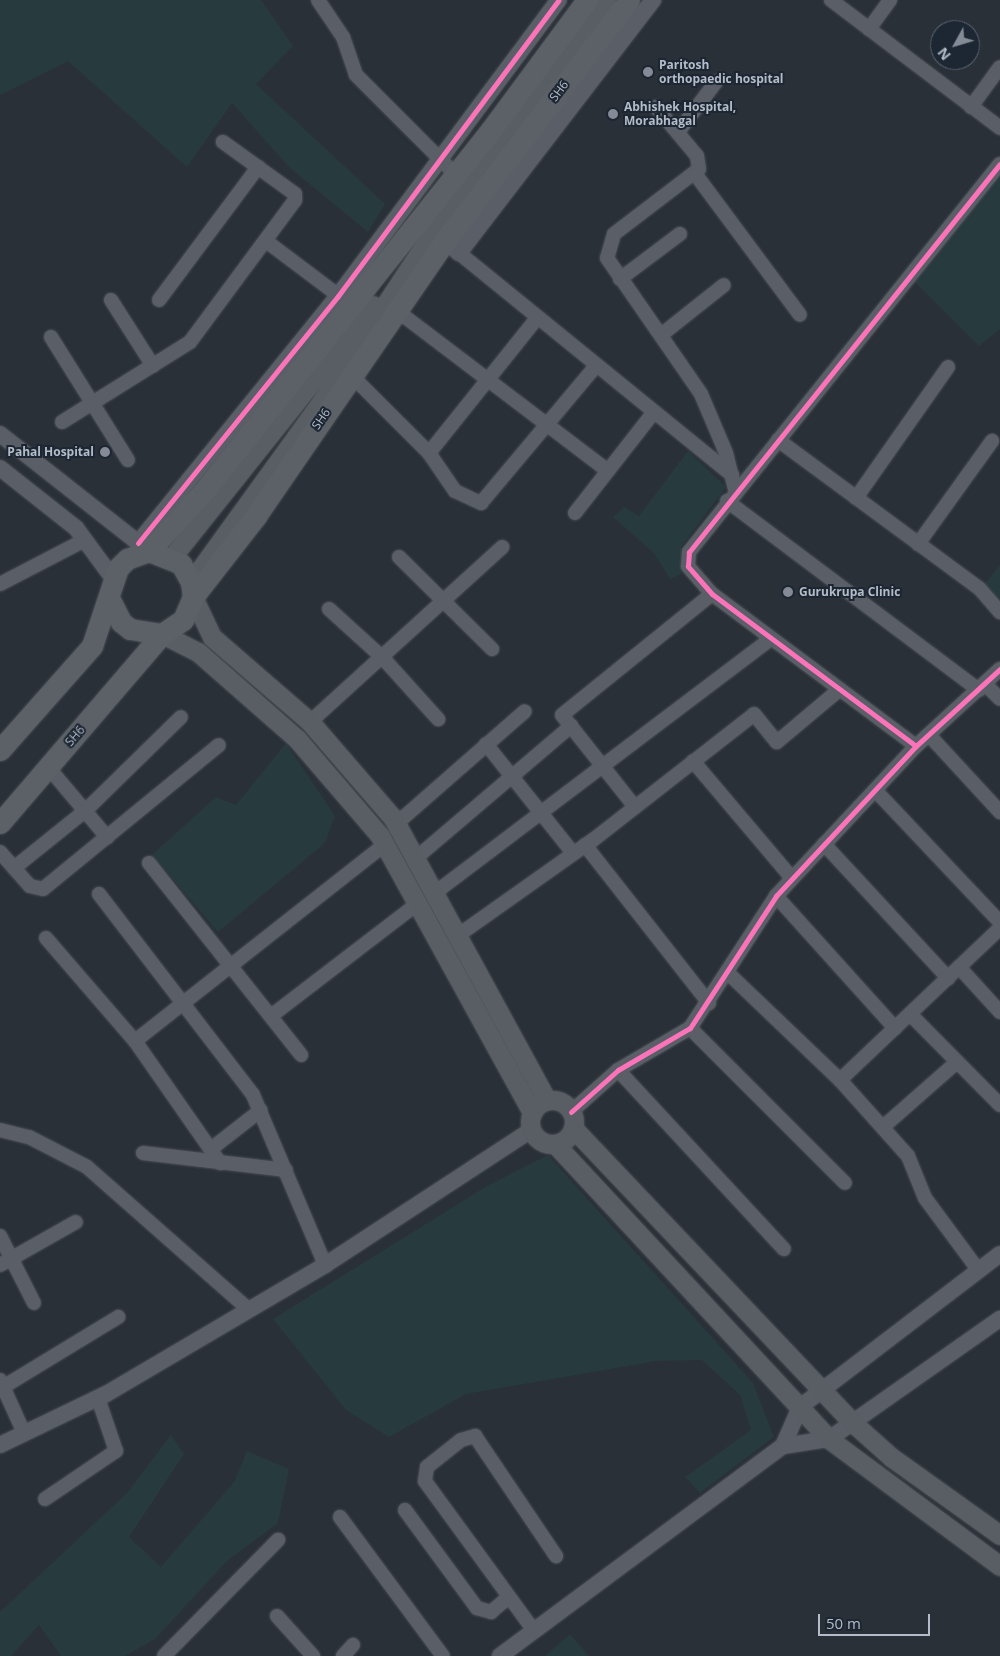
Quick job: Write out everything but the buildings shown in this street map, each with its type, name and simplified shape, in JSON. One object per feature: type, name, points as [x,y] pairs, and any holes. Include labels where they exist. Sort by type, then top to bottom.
[{"type":"main road","points":[[0,750],[92,646],[110,600],[112,577],[127,559],[144,547],[202,493],[345,301],[456,175],[587,0]]},
{"type":"main road","points":[[192,589],[319,405],[444,245],[606,0]]},
{"type":"main road","name":"SH6","points":[[0,823],[162,634],[183,620],[192,589],[256,516],[396,310],[629,0]]},
{"type":"main road","points":[[172,557],[309,380],[444,245]]},
{"type":"main road","points":[[144,547],[172,557],[192,589],[212,636],[310,722],[396,824],[460,934],[547,1100]]},
{"type":"main road","points":[[110,600],[121,622],[130,629],[162,634],[198,652],[297,739],[342,788],[384,845],[417,904],[541,1141],[555,1144],[829,1439],[1000,1566]]},
{"type":"main road","points":[[532,1121],[547,1100]]},
{"type":"main road","points":[[547,1100],[561,1102],[572,1120],[853,1423],[891,1457],[1000,1535]]},
{"type":"main road","points":[[555,1144],[567,1138],[572,1120]]},
{"type":"street","points":[[318,0],[343,37],[356,75],[456,175]]},
{"type":"street","points":[[0,434],[144,547],[345,301],[441,160],[559,0]]},
{"type":"street","points":[[653,0],[444,245],[538,317],[732,475]]},
{"type":"street","points":[[831,0],[1000,128]]},
{"type":"street","points":[[869,29],[890,0]]},
{"type":"street","points":[[971,107],[1000,67]]},
{"type":"street","points":[[678,132],[716,82]]},
{"type":"street","points":[[656,107],[696,156],[696,174],[800,315]]},
{"type":"street","points":[[62,422],[153,366],[197,336],[296,196],[223,142]]},
{"type":"street","points":[[916,746],[712,594],[688,566],[689,552],[731,496],[1000,164]]},
{"type":"street","points":[[159,300],[258,167]]},
{"type":"street","points":[[696,174],[614,234],[607,258],[701,394],[732,475],[731,496]]},
{"type":"street","points":[[620,278],[680,234]]},
{"type":"street","points":[[266,241],[345,301]]},
{"type":"street","points":[[661,335],[724,285]]},
{"type":"street","points":[[111,300],[153,366]]},
{"type":"street","points":[[396,310],[488,377],[547,426],[608,471]]},
{"type":"street","points":[[429,453],[538,317]]},
{"type":"street","points":[[51,337],[128,460]]},
{"type":"street","points":[[351,375],[429,453],[455,491],[481,503],[597,365]]},
{"type":"street","points":[[856,498],[948,367]]},
{"type":"street","points":[[576,513],[654,412]]},
{"type":"street","points":[[778,440],[979,588],[1000,612]]},
{"type":"street","points":[[918,544],[992,441]]},
{"type":"street","points":[[0,468],[85,540],[112,577]]},
{"type":"street","points":[[731,496],[1000,699]]},
{"type":"street","points":[[0,584],[85,540]]},
{"type":"street","points":[[310,722],[502,547]]},
{"type":"street","points":[[399,557],[441,602],[492,649]]},
{"type":"street","points":[[635,807],[604,765],[562,715],[712,594]]},
{"type":"street","points":[[329,609],[382,657],[438,719]]},
{"type":"street","points":[[436,892],[540,811],[771,639]]},
{"type":"street","points":[[572,1120],[618,1070],[690,1028],[728,973],[776,896],[916,746],[1000,669]]},
{"type":"street","points":[[460,934],[573,854],[754,714],[777,742],[839,690]]},
{"type":"street","points":[[396,824],[525,711]]},
{"type":"street","points":[[14,868],[85,811],[181,717]]},
{"type":"street","points":[[416,858],[572,726]]},
{"type":"street","points":[[929,735],[1000,812]]},
{"type":"street","points":[[486,744],[573,854]]},
{"type":"street","points":[[0,852],[33,889],[43,889],[219,745]]},
{"type":"street","points":[[693,762],[792,878]]},
{"type":"street","points":[[48,767],[107,837]]},
{"type":"street","points":[[875,790],[1000,922]]},
{"type":"street","points":[[824,844],[948,978]]},
{"type":"street","points":[[135,1041],[384,845]]},
{"type":"street","points":[[585,845],[708,1003]]},
{"type":"street","points":[[148,863],[232,965],[301,1055]]},
{"type":"street","points":[[99,894],[184,1002],[260,1110],[325,1265]]},
{"type":"street","points":[[776,896],[895,1028]]},
{"type":"street","points":[[272,1016],[417,904]]},
{"type":"street","points":[[840,1080],[1000,928]]},
{"type":"street","points":[[46,938],[135,1041],[220,1162]]},
{"type":"street","points":[[959,967],[1000,1012]]},
{"type":"street","points":[[728,973],[840,1080],[908,1156],[925,1198],[979,1271]]},
{"type":"street","points":[[910,1014],[1000,1106]]},
{"type":"street","points":[[690,1028],[846,1183]]},
{"type":"street","points":[[883,1128],[958,1062]]},
{"type":"street","points":[[618,1070],[784,1249]]},
{"type":"street","points":[[211,1149],[260,1110]]},
{"type":"street","points":[[0,1445],[98,1398],[325,1265],[532,1121]]},
{"type":"street","points":[[1,1130],[29,1137],[87,1167],[249,1310]]},
{"type":"street","points":[[143,1153],[286,1170]]},
{"type":"street","points":[[5,1262],[76,1222]]},
{"type":"street","points":[[0,1236],[5,1262],[34,1304]]},
{"type":"street","points":[[783,1446],[800,1407],[1000,1254]]},
{"type":"street","points":[[24,1433],[1,1384],[118,1317]]},
{"type":"street","points":[[500,1656],[532,1628],[783,1446],[829,1439],[1000,1319]]},
{"type":"street","points":[[44,1498],[116,1451],[98,1398]]},
{"type":"street","points":[[532,1628],[425,1481],[427,1467],[461,1440],[475,1436],[556,1556]]},
{"type":"street","points":[[405,1510],[477,1608],[491,1612],[509,1597]]},
{"type":"street","points":[[340,1517],[443,1656]]},
{"type":"street","points":[[164,1656],[278,1540]]},
{"type":"street","points":[[276,1616],[313,1656]]},
{"type":"street","points":[[342,1656],[353,1645]]},
{"type":"green space","points":[[0,0],[261,0],[293,46],[256,84],[385,204],[368,232],[289,167],[232,103],[187,167],[68,61],[0,95]]},
{"type":"green space","points":[[1000,170],[1000,329],[979,346],[913,280]]},
{"type":"green space","points":[[688,451],[726,487],[681,547],[681,574],[670,579],[654,553],[613,517],[624,507],[639,516]]},
{"type":"green space","points":[[1000,565],[1000,602],[984,585]]},
{"type":"green space","points":[[286,743],[335,816],[325,843],[218,932],[152,855],[216,797],[236,805]]},
{"type":"green space","points":[[548,1155],[753,1383],[774,1437],[700,1493],[685,1477],[751,1430],[740,1395],[702,1360],[656,1361],[466,1394],[389,1437],[346,1410],[273,1319],[487,1186]]},
{"type":"green space","points":[[171,1435],[184,1454],[129,1537],[161,1567],[234,1482],[247,1451],[289,1469],[278,1523],[227,1561],[155,1639],[125,1656],[61,1656],[39,1625],[11,1656],[0,1656],[0,1612],[127,1493]]},
{"type":"green space","points":[[570,1634],[589,1656],[545,1656]]},
{"type":"cycle path","points":[[138,543],[338,296],[559,0]]},
{"type":"cycle path","points":[[916,746],[712,594],[688,566],[689,552],[1000,164]]},
{"type":"cycle path","points":[[571,1112],[618,1070],[690,1028],[776,896],[916,746],[1000,669]]},
{"type":"place","name":"Paritosh orthopaedic hospital","points":[[648,72]]},
{"type":"place","name":"Abhishek Hospital, Morabhagal","points":[[613,114]]},
{"type":"place","name":"Pahal Hospital","points":[[105,452]]},
{"type":"place","name":"Gurukrupa Clinic","points":[[788,592]]}]
